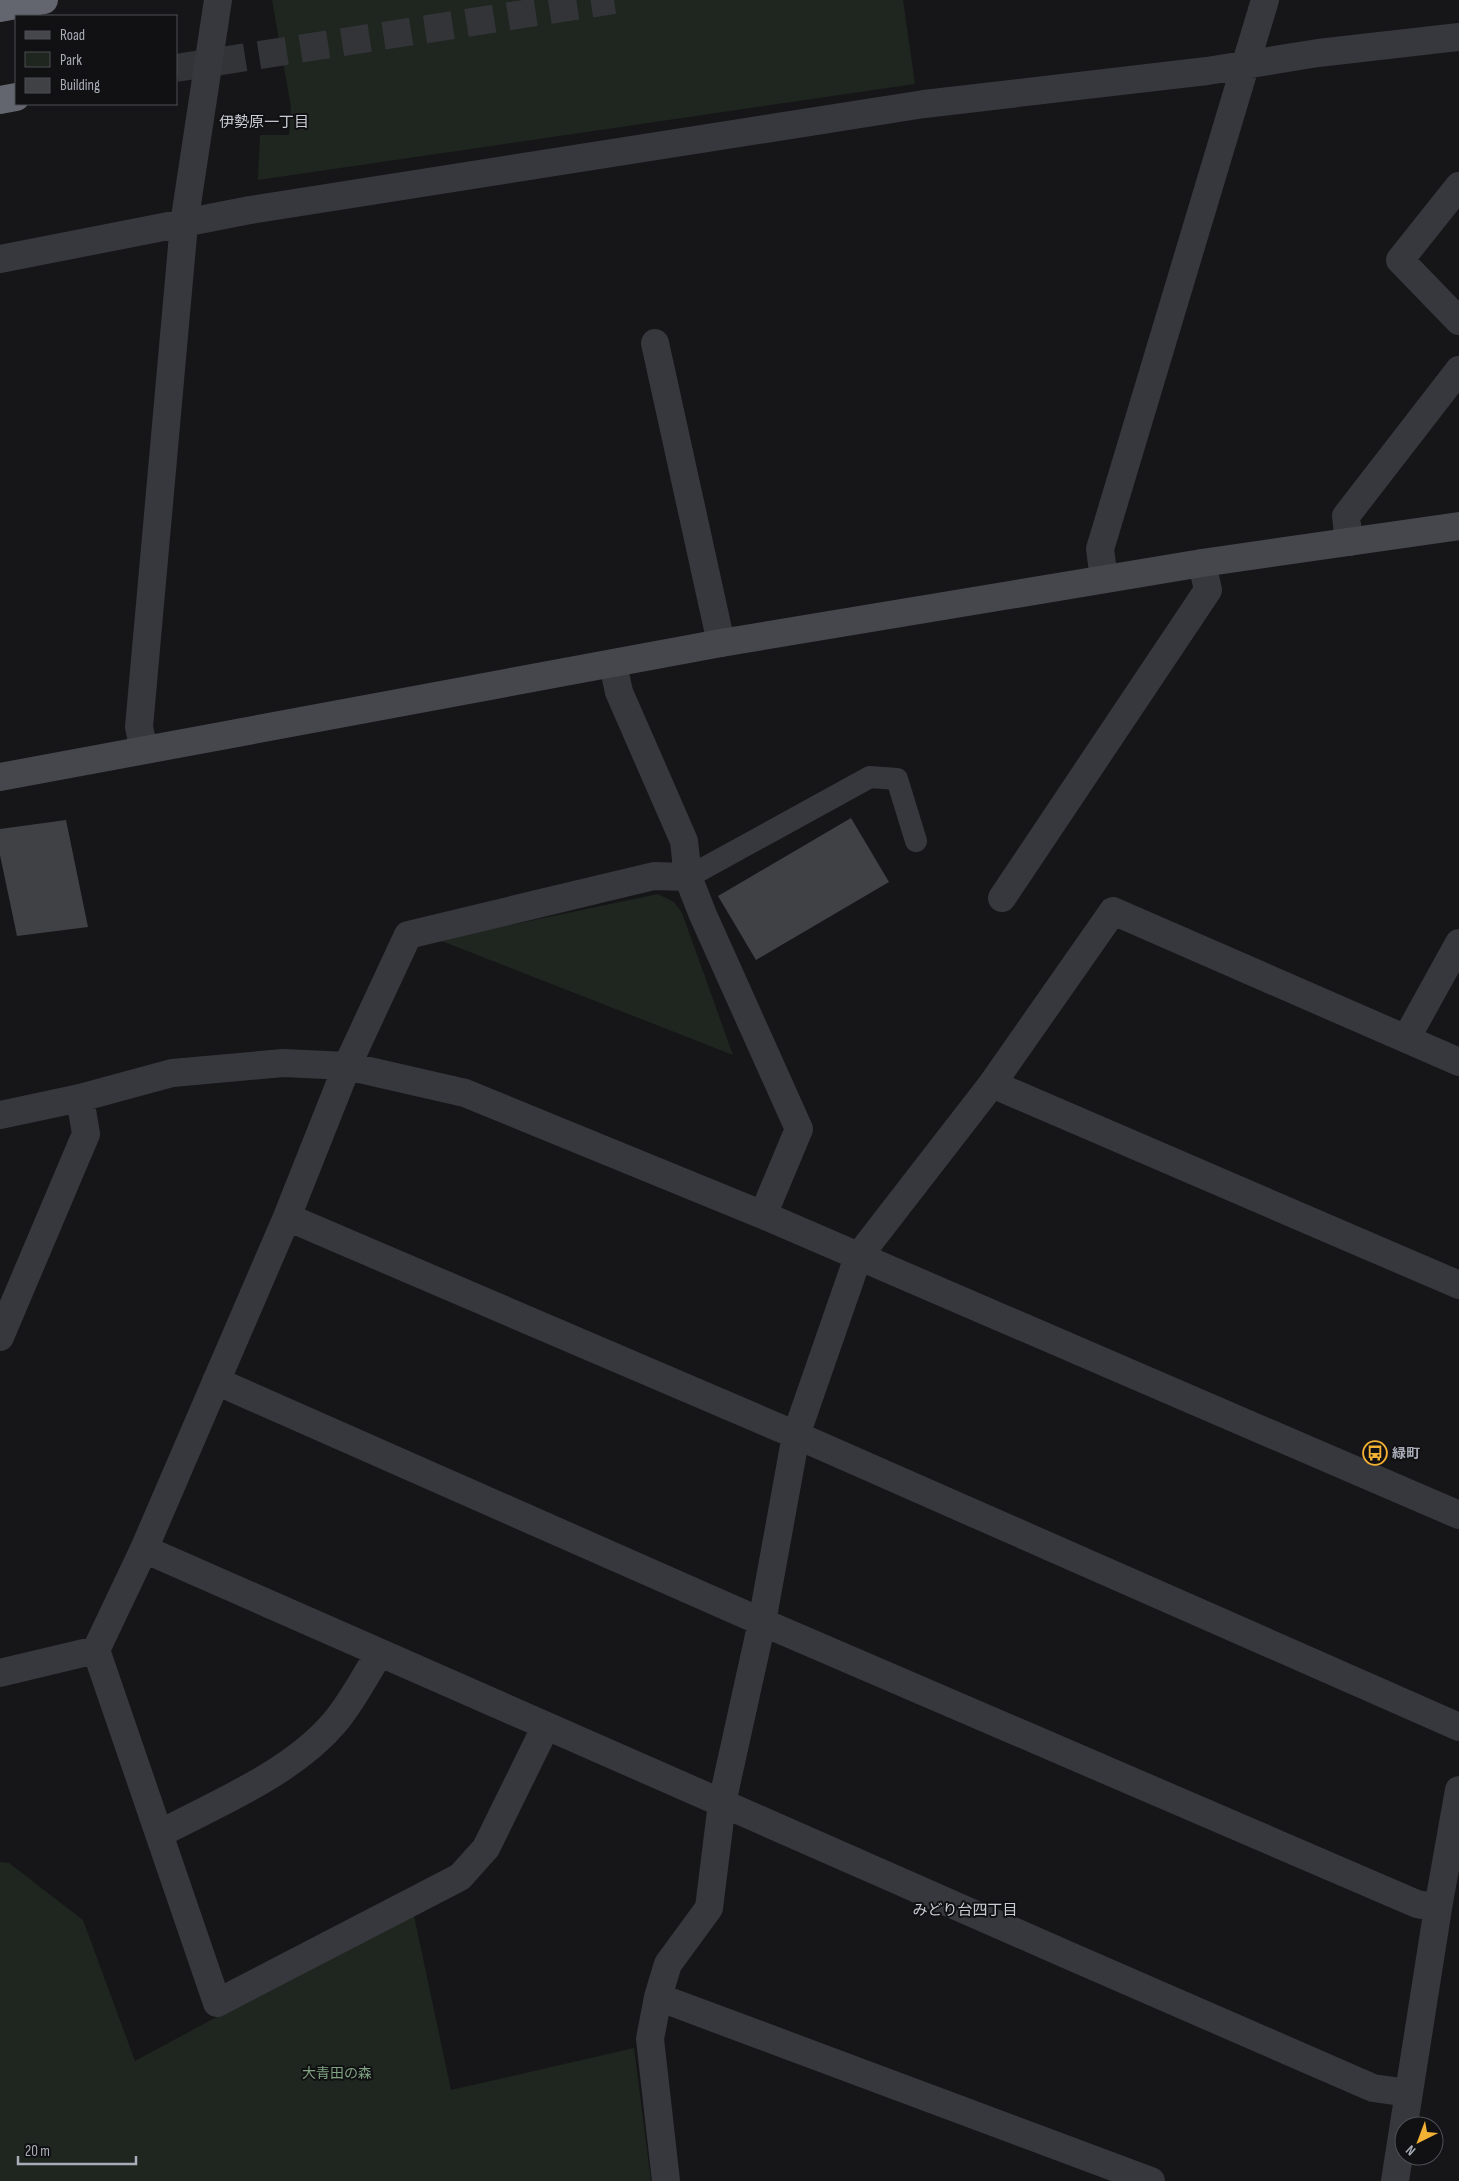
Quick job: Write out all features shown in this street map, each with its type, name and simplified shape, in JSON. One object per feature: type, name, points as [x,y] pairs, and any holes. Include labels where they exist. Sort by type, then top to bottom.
[{"type":"highway","points":[[0,8],[44,0]]},
{"type":"highway","points":[[0,100],[15,97]]},
{"type":"street","points":[[144,750],[139,727],[184,224],[218,0]]},
{"type":"street","points":[[1104,579],[1100,549],[1265,0]]},
{"type":"street","points":[[0,258],[260,209],[924,104],[1244,66],[1318,53],[1459,37]]},
{"type":"street","points":[[1459,186],[1400,260],[1459,321]]},
{"type":"street","points":[[655,343],[721,643]]},
{"type":"street","points":[[1349,542],[1346,516],[1459,370]]},
{"type":"street","points":[[0,777],[721,643],[1202,563],[1459,526]]},
{"type":"street","points":[[1002,898],[1208,590],[1202,563]]},
{"type":"street","points":[[612,664],[619,692],[684,841],[688,878],[799,1128],[763,1216]]},
{"type":"street","points":[[545,1728],[486,1848],[460,1877],[217,2003],[96,1650],[144,1549],[287,1217],[347,1066],[408,935],[654,876],[688,878]]},
{"type":"street","points":[[666,2181],[650,2039],[658,1997],[668,1964],[709,1908],[722,1803],[762,1622],[796,1434],[858,1257],[992,1084],[1113,911],[1459,1062]]},
{"type":"street","points":[[1406,1039],[1459,943]]},
{"type":"street","points":[[0,1115],[80,1098],[172,1073],[282,1063],[347,1066],[465,1093],[763,1216],[1459,1515]]},
{"type":"street","points":[[992,1084],[1459,1285]]},
{"type":"street","points":[[0,1337],[86,1134],[80,1098]]},
{"type":"street","points":[[287,1217],[796,1434],[1459,1727]]},
{"type":"street","points":[[216,1381],[762,1622],[1417,1904],[1438,1908]]},
{"type":"street","points":[[144,1549],[545,1728],[722,1803],[1373,2088],[1408,2093]]},
{"type":"street","points":[[0,1673],[96,1650]]},
{"type":"street","points":[[159,1834],[280,1769],[311,1746],[336,1721],[379,1654]]},
{"type":"street","points":[[1395,2181],[1438,1908],[1459,1790]]},
{"type":"street","points":[[658,1997],[1152,2181]]},
{"type":"lane","points":[[688,878],[870,777],[898,779],[916,841]]},
{"type":"green space","points":[[272,0],[903,0],[915,84],[258,180],[260,135],[289,135],[291,107]]},
{"type":"green space","points":[[658,894],[674,902],[682,913],[733,1055],[439,940]]},
{"type":"green space","name":"大青田の森","points":[[0,1862],[9,1863],[83,1920],[135,2061],[413,1911],[451,2090],[634,2048],[651,2181],[0,2181]]},
{"type":"building","points":[[851,818],[889,882],[756,960],[718,896]]},
{"type":"building","points":[[66,820],[88,927],[17,936],[0,855],[0,829]]},
{"type":"tunnel","points":[[178,68],[614,0]]},
{"type":"place","name":"緑町","points":[[1375,1453]]},
{"type":"district","name":"伊勢原一丁目","points":[[264,122]]},
{"type":"district","name":"みどり台四丁目","points":[[965,1910]]}]
